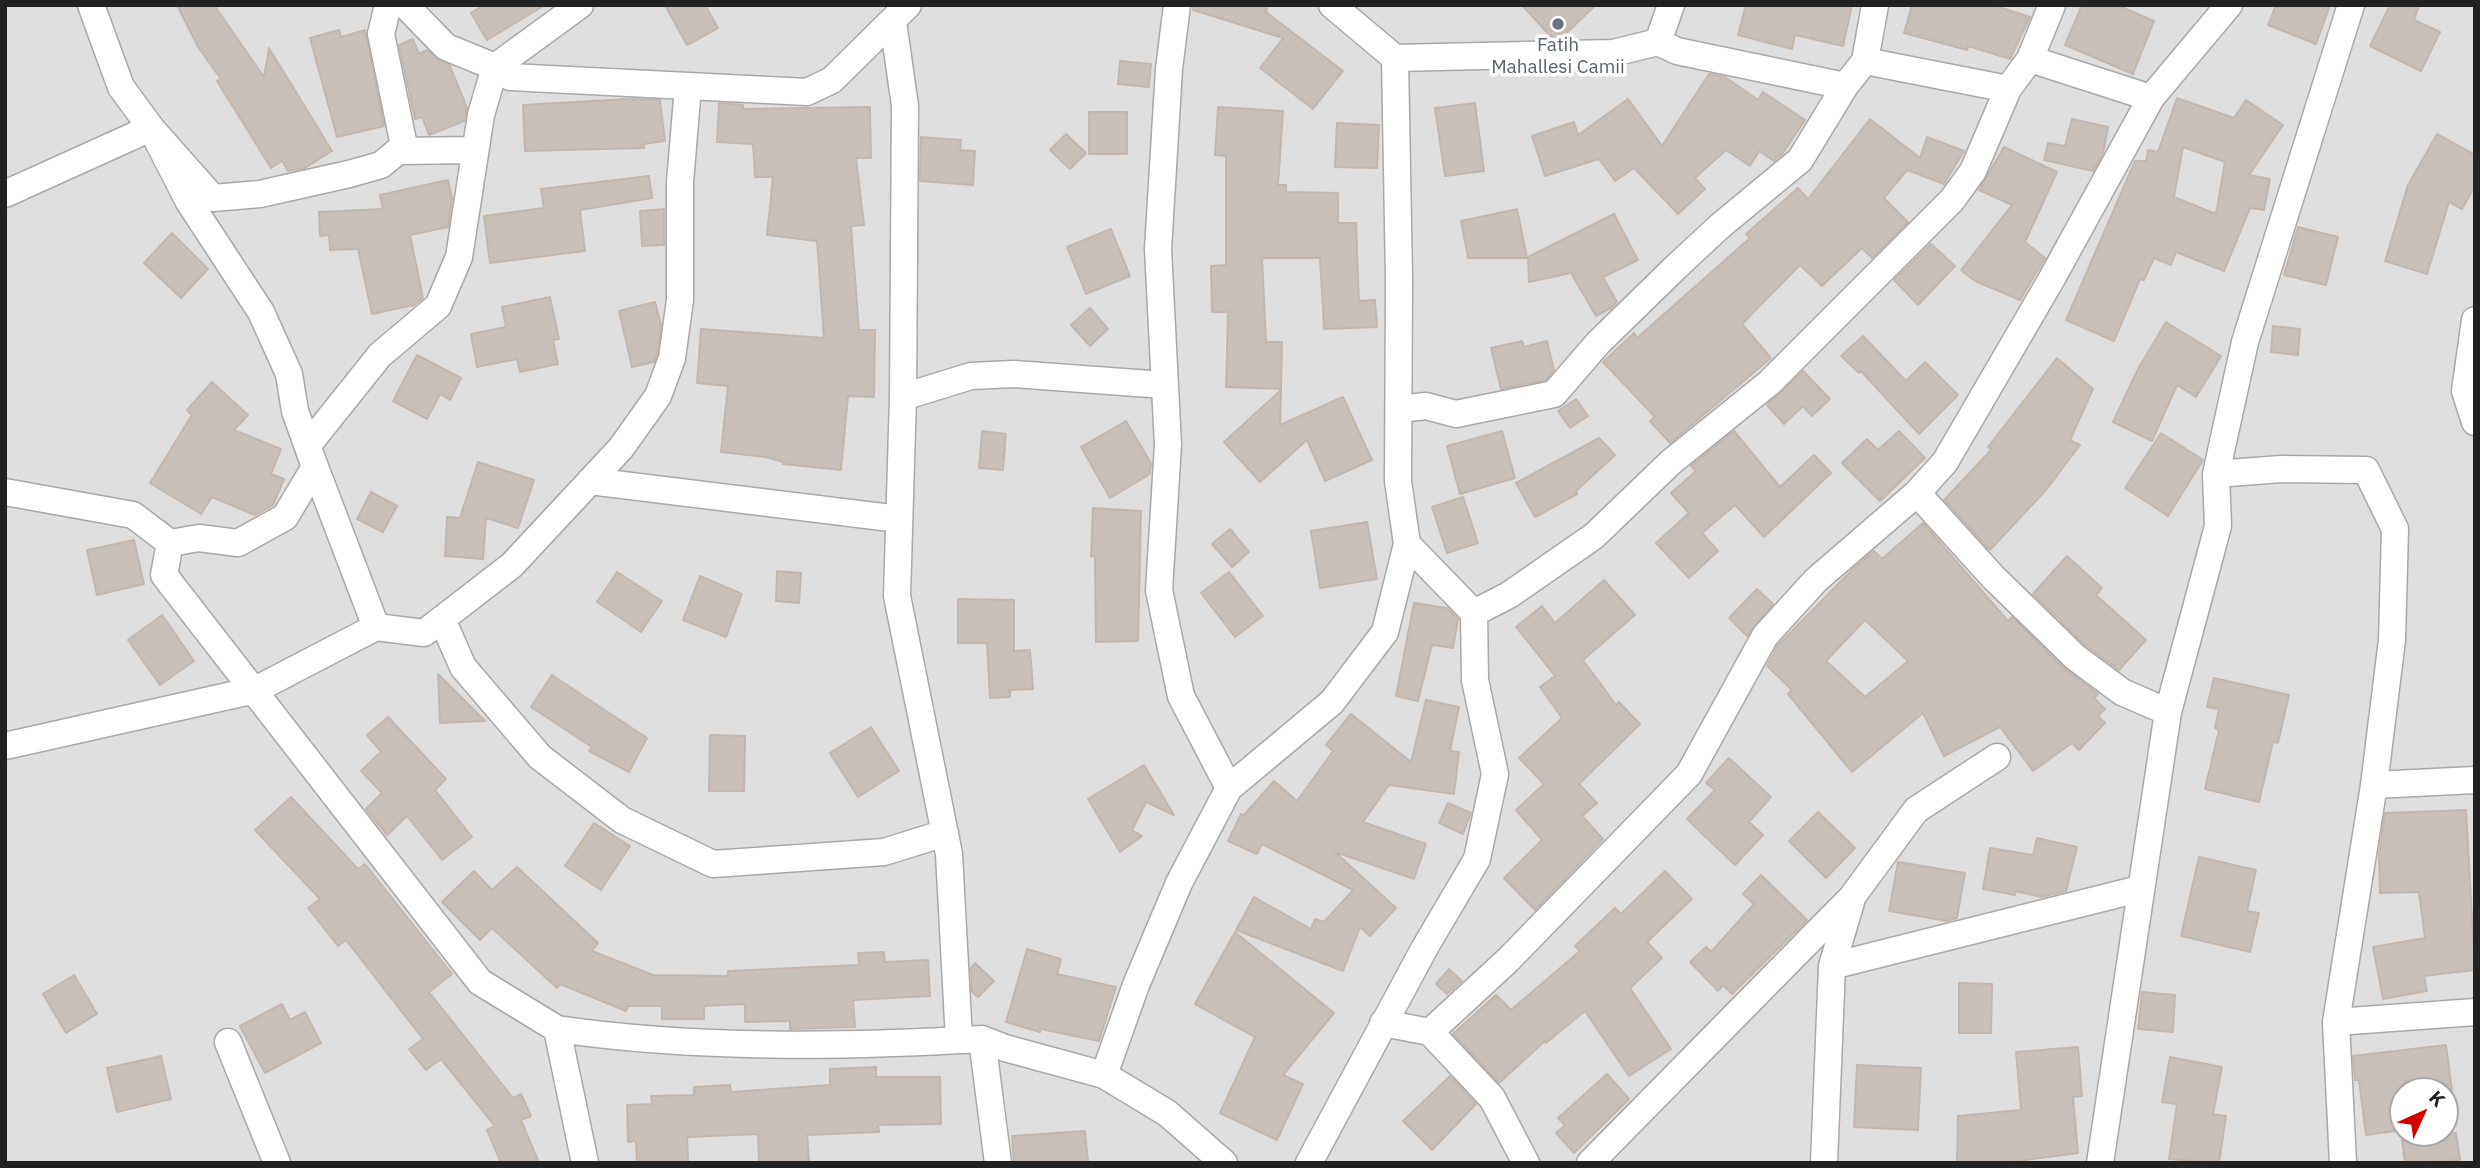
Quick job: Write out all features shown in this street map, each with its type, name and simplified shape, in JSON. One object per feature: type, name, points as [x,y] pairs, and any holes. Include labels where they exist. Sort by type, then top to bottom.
[{"type":"street","points":[[91,5],[121,87],[151,128],[213,198],[260,194],[349,174],[381,165],[404,146],[381,34],[388,5]]},
{"type":"street","points":[[405,5],[446,47],[495,67],[510,78],[807,92],[832,80],[900,13]]},
{"type":"street","points":[[5,492],[132,515],[170,544],[200,538],[238,543],[285,517],[312,456],[380,355],[438,306],[459,257],[482,106],[495,67],[580,5]]},
{"type":"street","points":[[1177,5],[1169,68],[1158,248],[1168,445],[1159,590],[1181,696],[1229,788]]},
{"type":"street","points":[[1332,5],[1395,58],[1613,53],[1658,42],[1677,51],[1845,86]]},
{"type":"street","points":[[1658,42],[1671,5]]},
{"type":"street","points":[[1400,409],[1426,406],[1456,414],[1554,394],[1598,343],[1677,266],[1720,226],[1800,160],[1845,86],[1865,61],[1875,5]]},
{"type":"street","points":[[1474,613],[1509,595],[1594,536],[1671,462],[1769,383],[1874,282],[1952,200],[1973,171],[2008,89],[2030,59],[2052,5]]},
{"type":"street","points":[[1430,1032],[1508,960],[1689,774],[1765,636],[1816,579],[1917,493],[1951,450],[2057,270],[2151,98],[2229,5]]},
{"type":"street","points":[[2100,1163],[2139,889],[2168,712],[2218,526],[2216,474],[2245,342],[2351,5]]},
{"type":"street","points":[[900,13],[905,106],[903,397],[897,597],[949,854],[971,1039],[998,1163]]},
{"type":"street","points":[[1104,1074],[1136,985],[1179,883],[1229,788],[1332,702],[1385,632],[1407,544],[1398,481],[1400,409],[1395,58]]},
{"type":"street","points":[[2030,59],[2151,98]]},
{"type":"street","points":[[1865,61],[2008,89]]},
{"type":"street","points":[[5,746],[255,690],[376,627],[424,633],[512,565],[621,448],[658,396],[672,358],[680,300],[680,182],[688,86]]},
{"type":"street","points":[[5,194],[151,128]]},
{"type":"street","points":[[151,128],[189,202],[261,312],[289,374],[295,411],[376,627]]},
{"type":"street","points":[[398,151],[474,150]]},
{"type":"street","points":[[2475,320],[2465,391],[2475,422]]},
{"type":"street","points":[[903,397],[982,375],[1014,374],[1164,385]]},
{"type":"street","points":[[2216,474],[2281,469],[2367,470],[2395,529],[2392,640],[2374,785],[2336,1023],[2343,1163]]},
{"type":"street","points":[[590,481],[899,519]]},
{"type":"street","points":[[1917,493],[1993,578],[2075,657],[2123,692],[2168,712]]},
{"type":"street","points":[[170,544],[164,575],[205,632],[255,690],[480,982],[557,1029],[635,1040],[785,1043],[971,1039],[1104,1074],[1167,1113],[1224,1163]]},
{"type":"street","points":[[1309,1163],[1383,1023],[1477,859],[1495,774],[1475,680],[1474,613],[1407,544]]},
{"type":"street","points":[[442,619],[463,667],[540,757],[622,820],[713,864],[884,852],[945,834]]},
{"type":"street","points":[[1590,1163],[1852,897],[1916,810],[1997,757]]},
{"type":"street","points":[[2374,785],[2475,780]]},
{"type":"street","points":[[1832,966],[2139,889]]},
{"type":"street","points":[[1824,1163],[1832,966],[1852,897]]},
{"type":"street","points":[[2336,1023],[2475,1012]]},
{"type":"street","points":[[1383,1023],[1430,1032],[1492,1098],[1526,1163]]},
{"type":"street","points":[[557,1029],[584,1163]]},
{"type":"street","points":[[228,1042],[277,1163]]},
{"type":"shaded area","points":[[5,5],[2475,5],[2475,1163],[5,1163]]},
{"type":"building","points":[[177,5],[214,5],[264,77],[269,48],[332,151],[305,168],[288,171],[282,161],[271,168],[217,81],[221,79],[198,47]]},
{"type":"building","points":[[484,5],[545,5],[487,40],[471,13]]},
{"type":"building","points":[[665,5],[705,5],[718,28],[687,45]]},
{"type":"building","points":[[1194,5],[1268,5],[1266,12],[1343,71],[1313,109],[1260,68],[1283,38],[1193,10]]},
{"type":"building","name":"Fatih Mahallesi Camii","points":[[1522,5],[1596,5],[1561,38],[1553,39]]},
{"type":"building","points":[[1746,5],[1852,5],[1843,46],[1795,35],[1792,49],[1738,35]]},
{"type":"building","points":[[1912,5],[1993,5],[2030,17],[2010,59],[1968,46],[1967,50],[1904,33]]},
{"type":"building","points":[[2082,5],[2117,5],[2154,21],[2133,74],[2065,45]]},
{"type":"building","points":[[2276,5],[2330,5],[2316,44],[2268,25]]},
{"type":"building","points":[[2390,5],[2419,5],[2414,20],[2440,32],[2421,71],[2370,46]]},
{"type":"building","points":[[339,30],[341,37],[365,30],[384,126],[337,137],[310,38]]},
{"type":"building","points":[[413,39],[419,54],[427,50],[450,66],[467,108],[464,121],[429,135],[422,117],[415,119],[399,45]]},
{"type":"building","points":[[1120,61],[1151,64],[1149,87],[1118,84]]},
{"type":"building","points":[[1709,74],[1725,77],[1758,100],[1763,92],[1805,120],[1783,153],[1774,161],[1759,151],[1750,166],[1726,150],[1695,178],[1705,189],[1678,214],[1634,168],[1615,181],[1599,159],[1545,176],[1532,136],[1574,122],[1578,135],[1628,99],[1662,146]]},
{"type":"building","points":[[2177,98],[2234,118],[2246,100],[2283,125],[2249,175],[2270,179],[2264,210],[2250,208],[2224,271],[2176,252],[2171,265],[2154,258],[2144,280],[2140,279],[2114,341],[2066,320],[2135,161],[2146,161],[2148,150],[2158,152]],"holes":[[[2183,147],[2225,162],[2216,214],[2174,197]]]},
{"type":"building","points":[[627,99],[660,100],[665,141],[644,144],[644,148],[525,151],[523,105]]},
{"type":"building","points":[[719,103],[743,105],[743,109],[870,107],[871,158],[856,158],[864,225],[851,226],[859,330],[875,330],[874,397],[848,396],[841,470],[783,464],[766,457],[721,452],[728,386],[697,383],[701,329],[824,338],[817,241],[767,235],[773,177],[755,177],[753,144],[717,142]]},
{"type":"building","points":[[1475,103],[1484,171],[1445,176],[1435,108]]},
{"type":"building","points":[[1218,107],[1283,111],[1278,185],[1286,185],[1286,192],[1338,193],[1338,223],[1356,223],[1359,301],[1375,300],[1377,327],[1324,329],[1320,258],[1262,258],[1266,342],[1282,342],[1281,389],[1226,387],[1228,312],[1212,312],[1211,266],[1226,265],[1226,156],[1215,155]]},
{"type":"building","points":[[1089,112],[1127,112],[1127,154],[1089,154]]},
{"type":"building","points":[[1870,119],[1920,158],[1927,137],[1964,151],[1944,184],[1907,170],[1884,198],[1908,222],[1872,258],[1862,248],[1822,286],[1800,265],[1742,324],[1771,358],[1670,443],[1650,421],[1655,417],[1603,362],[1634,333],[1637,338],[1750,238],[1746,234],[1798,188],[1808,199]]},
{"type":"building","points":[[2072,119],[2108,127],[2103,153],[2093,171],[2044,160],[2048,143],[2065,146]]},
{"type":"building","points":[[1337,123],[1379,125],[1377,168],[1335,167]]},
{"type":"building","points":[[1066,134],[1086,153],[1070,169],[1050,150]]},
{"type":"building","points":[[2437,134],[2475,155],[2475,186],[2462,209],[2449,202],[2427,274],[2385,261],[2408,185]]},
{"type":"building","points":[[921,137],[961,140],[960,150],[975,151],[973,185],[920,181]]},
{"type":"building","points":[[2004,147],[2057,172],[2025,242],[2045,258],[2020,300],[1975,281],[1961,270],[2012,205],[1979,190]]},
{"type":"building","points":[[649,176],[652,198],[580,210],[585,251],[490,263],[484,216],[544,208],[541,189]]},
{"type":"building","points":[[448,180],[452,198],[448,227],[410,235],[423,298],[414,305],[372,314],[358,249],[330,250],[329,235],[320,236],[319,212],[383,209],[380,195]]},
{"type":"building","points":[[664,209],[664,245],[642,246],[640,211]]},
{"type":"building","points":[[1517,209],[1527,258],[1468,258],[1461,221]]},
{"type":"building","points":[[1614,214],[1638,260],[1603,277],[1617,302],[1611,308],[1596,316],[1571,273],[1529,282],[1528,257]]},
{"type":"building","points":[[2298,227],[2338,237],[2326,285],[2284,275]]},
{"type":"building","points":[[1111,229],[1130,276],[1086,294],[1067,247]]},
{"type":"building","points":[[172,233],[208,269],[181,298],[144,263]]},
{"type":"building","points":[[1931,244],[1955,266],[1918,305],[1894,280]]},
{"type":"building","points":[[550,297],[559,339],[553,340],[558,364],[520,372],[517,359],[477,367],[471,334],[506,327],[502,307]]},
{"type":"building","points":[[655,302],[661,325],[657,354],[654,362],[632,367],[619,311]]},
{"type":"building","points":[[1090,308],[1108,329],[1090,346],[1071,325]]},
{"type":"building","points":[[2166,322],[2221,356],[2196,397],[2177,385],[2152,441],[2113,422],[2138,369]]},
{"type":"building","points":[[2273,326],[2300,329],[2298,355],[2271,352]]},
{"type":"building","points":[[1863,336],[1906,381],[1925,362],[1958,395],[1919,434],[1861,371],[1859,373],[1841,356]]},
{"type":"building","points":[[1522,341],[1524,347],[1547,341],[1554,370],[1546,380],[1501,389],[1491,348]]},
{"type":"building","points":[[417,355],[461,378],[450,400],[440,394],[427,419],[393,401]]},
{"type":"building","points":[[2057,358],[2093,389],[2070,440],[2080,445],[2046,490],[1990,550],[1944,500],[1992,449],[1988,447]]},
{"type":"building","points":[[1803,371],[1830,399],[1812,416],[1803,406],[1784,424],[1767,405]]},
{"type":"building","points":[[212,382],[248,415],[234,430],[281,449],[271,474],[284,479],[273,505],[255,515],[212,497],[201,514],[150,483],[192,415],[187,410]]},
{"type":"building","points":[[1281,390],[1280,425],[1343,397],[1372,460],[1325,481],[1307,440],[1260,482],[1224,442]]},
{"type":"building","points":[[1576,399],[1588,416],[1570,428],[1558,411]]},
{"type":"building","points":[[1126,421],[1151,463],[1150,474],[1110,498],[1081,447]]},
{"type":"building","points":[[982,431],[1006,434],[1003,470],[979,468]]},
{"type":"building","points":[[1502,431],[1515,478],[1460,494],[1447,446]]},
{"type":"building","points":[[1734,431],[1780,487],[1814,455],[1831,473],[1764,537],[1735,505],[1702,533],[1718,551],[1689,578],[1656,543],[1689,513],[1671,493],[1696,471],[1691,466]]},
{"type":"building","points":[[1899,431],[1925,458],[1880,501],[1842,463],[1867,439],[1878,450]]},
{"type":"building","points":[[2161,433],[2203,460],[2168,516],[2125,488]]},
{"type":"building","points":[[1599,438],[1615,455],[1576,491],[1577,494],[1535,517],[1516,483]]},
{"type":"building","points":[[478,462],[534,480],[518,528],[486,518],[483,559],[445,556],[447,517],[460,518]]},
{"type":"building","points":[[371,492],[397,506],[383,532],[357,519]]},
{"type":"building","points":[[1463,497],[1478,543],[1447,553],[1432,507]]},
{"type":"building","points":[[1093,508],[1141,511],[1138,641],[1096,642],[1095,557],[1091,556]]},
{"type":"building","points":[[1367,522],[1377,579],[1320,588],[1311,531]]},
{"type":"building","points":[[1923,523],[2008,621],[2012,617],[2064,668],[2098,694],[2094,698],[2105,709],[2098,716],[2105,723],[2079,750],[2072,743],[2033,771],[2000,727],[1944,756],[1923,713],[1852,772],[1788,694],[1792,690],[1767,666],[1778,645],[1853,569],[1874,551],[1882,559]],"holes":[[[1865,620],[1908,661],[1865,697],[1826,661]]]},
{"type":"building","points":[[1230,529],[1249,552],[1232,567],[1212,544]]},
{"type":"building","points":[[134,540],[144,584],[97,595],[87,550]]},
{"type":"building","points":[[2067,556],[2102,588],[2096,595],[2146,640],[2119,670],[2085,645],[2033,594]]},
{"type":"building","points":[[777,571],[801,573],[799,603],[776,601]]},
{"type":"building","points":[[617,572],[662,601],[641,632],[597,602]]},
{"type":"building","points":[[1229,572],[1263,616],[1235,637],[1201,593]]},
{"type":"building","points":[[700,576],[742,594],[726,637],[683,620]]},
{"type":"building","points":[[1604,580],[1635,615],[1583,660],[1616,705],[1619,702],[1640,724],[1579,784],[1597,803],[1582,816],[1603,839],[1535,910],[1504,878],[1542,840],[1516,810],[1544,784],[1519,758],[1562,718],[1540,687],[1555,676],[1516,627],[1542,606],[1555,623]]},
{"type":"building","points":[[1757,589],[1773,604],[1747,636],[1729,618]]},
{"type":"building","points":[[958,599],[1014,600],[1014,651],[1030,650],[1033,689],[1010,690],[1010,697],[990,698],[987,643],[958,643]]},
{"type":"building","points":[[1414,603],[1447,608],[1458,619],[1453,648],[1432,645],[1418,701],[1396,696]]},
{"type":"building","points":[[162,615],[194,661],[160,685],[128,640]]},
{"type":"building","points":[[438,674],[485,721],[440,723]]},
{"type":"building","points":[[552,675],[647,738],[629,772],[589,751],[592,747],[531,707]]},
{"type":"building","points":[[2214,678],[2289,695],[2278,743],[2273,742],[2259,802],[2205,789],[2219,730],[2215,728],[2219,709],[2207,707]]},
{"type":"building","points":[[1426,700],[1459,707],[1450,751],[1459,752],[1454,794],[1389,785],[1363,822],[1426,844],[1414,879],[1335,852],[1396,908],[1370,936],[1360,927],[1343,971],[1236,930],[1254,897],[1311,929],[1315,919],[1324,922],[1353,890],[1262,844],[1257,854],[1228,841],[1241,814],[1244,815],[1274,781],[1297,801],[1333,751],[1326,745],[1351,714],[1411,762]]},
{"type":"building","points":[[388,717],[446,779],[435,790],[472,837],[442,860],[407,816],[387,835],[366,809],[382,793],[361,771],[381,752],[367,735]]},
{"type":"building","points":[[871,727],[899,771],[858,797],[830,753]]},
{"type":"building","points":[[710,735],[745,736],[744,791],[709,791]]},
{"type":"building","points":[[1729,758],[1771,797],[1749,822],[1763,835],[1735,865],[1687,819],[1715,790],[1706,783]]},
{"type":"building","points":[[1144,765],[1174,815],[1146,802],[1132,830],[1142,836],[1120,852],[1088,799]]},
{"type":"building","points":[[291,797],[358,869],[365,864],[452,974],[429,992],[513,1098],[521,1094],[531,1116],[521,1120],[539,1163],[501,1163],[487,1130],[495,1126],[441,1059],[426,1070],[409,1049],[423,1039],[346,940],[338,946],[308,908],[320,899],[255,830]]},
{"type":"building","points":[[1448,803],[1471,813],[1463,834],[1439,823]]},
{"type":"building","points":[[2466,810],[2475,970],[2424,976],[2427,991],[2383,999],[2373,947],[2425,938],[2419,892],[2380,893],[2379,855],[2385,813]]},
{"type":"building","points":[[1818,812],[1855,848],[1826,878],[1789,841]]},
{"type":"building","points":[[594,823],[630,846],[601,890],[565,866]]},
{"type":"building","points":[[2037,838],[2077,847],[2066,891],[2041,897],[2016,891],[2015,895],[1983,889],[1990,848],[2033,855]]},
{"type":"building","points":[[2199,857],[2256,870],[2247,911],[2259,913],[2250,952],[2181,936]]},
{"type":"building","points":[[1898,862],[1965,873],[1957,918],[1947,921],[1889,911]]},
{"type":"building","points":[[517,867],[598,943],[592,951],[653,975],[728,976],[728,971],[859,965],[858,953],[884,952],[885,962],[928,960],[930,996],[853,1000],[855,1027],[790,1029],[790,1021],[745,1022],[745,1004],[704,1006],[704,1019],[662,1019],[662,1006],[628,1006],[626,1011],[560,984],[557,988],[492,928],[480,940],[442,902],[474,871],[492,890]]},
{"type":"building","points":[[1665,871],[1692,899],[1647,942],[1662,958],[1630,988],[1671,1049],[1629,1076],[1585,1011],[1546,1043],[1545,1041],[1499,1083],[1453,1034],[1496,995],[1511,1010],[1580,951],[1575,946],[1615,908],[1621,914]]},
{"type":"building","points":[[1761,875],[1807,920],[1732,994],[1723,985],[1718,991],[1690,962],[1706,947],[1711,952],[1754,904],[1743,894]]},
{"type":"building","points":[[1235,932],[1334,1013],[1283,1075],[1303,1084],[1277,1140],[1220,1113],[1255,1037],[1195,1004]]},
{"type":"building","points":[[1027,949],[1061,959],[1057,974],[1116,987],[1099,1041],[1041,1029],[1040,1032],[1006,1022]]},
{"type":"building","points":[[975,963],[994,981],[978,997],[972,992],[971,968]]},
{"type":"building","points":[[1449,969],[1462,981],[1447,994],[1436,984]]},
{"type":"building","points":[[74,975],[97,1014],[66,1033],[43,994]]},
{"type":"building","points":[[1959,983],[1992,984],[1991,1033],[1959,1033]]},
{"type":"building","points":[[2142,992],[2175,995],[2173,1032],[2138,1029]]},
{"type":"building","points":[[282,1004],[290,1020],[305,1012],[321,1043],[265,1073],[240,1026]]},
{"type":"building","points":[[2446,1045],[2450,1077],[2389,1077],[2389,1132],[2366,1135],[2353,1056]]},
{"type":"building","points":[[2078,1047],[2082,1096],[2073,1097],[2078,1153],[2002,1163],[1957,1163],[1958,1116],[2021,1110],[2016,1052]]},
{"type":"building","points":[[161,1056],[171,1099],[117,1112],[107,1068]]},
{"type":"building","points":[[2170,1057],[2222,1067],[2213,1114],[2226,1116],[2219,1163],[2169,1159],[2177,1104],[2162,1102]]},
{"type":"building","points":[[1857,1065],[1921,1068],[1918,1130],[1854,1127]]},
{"type":"building","points":[[876,1067],[876,1077],[940,1077],[941,1124],[878,1125],[879,1132],[807,1135],[809,1163],[759,1163],[758,1134],[687,1137],[688,1163],[637,1163],[636,1141],[628,1142],[627,1105],[652,1104],[651,1096],[694,1095],[694,1087],[730,1085],[731,1092],[830,1085],[830,1069]]},
{"type":"building","points":[[1607,1074],[1629,1099],[1574,1153],[1556,1133],[1565,1125],[1558,1118]]},
{"type":"building","points":[[1450,1076],[1476,1104],[1432,1150],[1403,1121]]},
{"type":"building","points":[[1085,1131],[1088,1163],[1014,1163],[1012,1136]]},
{"type":"building","points":[[2403,1147],[2458,1147],[2460,1160],[2405,1163]]},
{"type":"place","name":"Fatih Mahallesi Camii","points":[[1558,24]]}]
